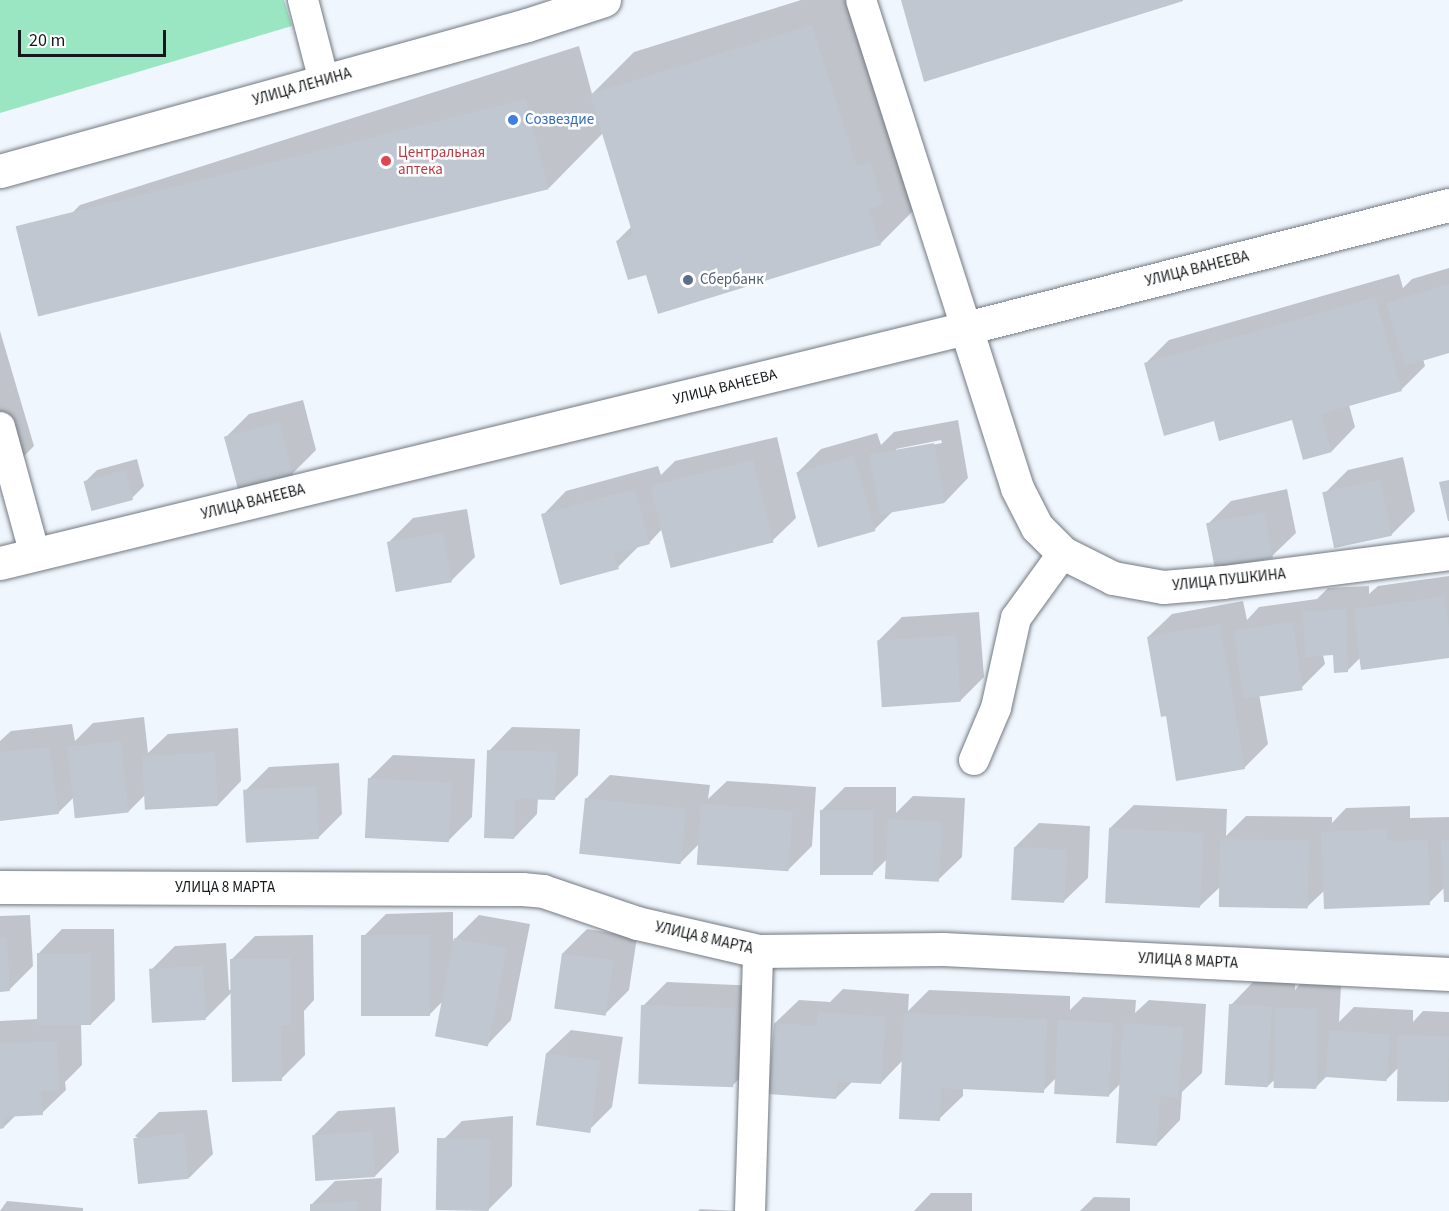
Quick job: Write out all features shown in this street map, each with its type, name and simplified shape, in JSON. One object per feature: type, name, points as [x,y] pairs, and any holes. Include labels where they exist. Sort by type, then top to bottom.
[{"type":"street","name":"УЛИЦА ЛЕНИНА","points":[[0,171],[527,25],[604,0]]},
{"type":"street","name":"УЛИЦА ВАНЕЕВА","points":[[0,564],[966,328],[1449,205]]},
{"type":"street","points":[[966,328],[1017,488],[1037,527],[1063,554]]},
{"type":"street","name":"УЛИЦА ПУШКИНА","points":[[1063,554],[1113,578],[1163,587],[1223,582],[1449,553]]},
{"type":"street","name":"УЛИЦА 8 МАРТА","points":[[0,887],[543,891],[637,922],[758,951],[944,949],[1449,974]]},
{"type":"lane","points":[[303,0],[324,81]]},
{"type":"lane","points":[[861,0],[966,328]]},
{"type":"lane","points":[[0,427],[35,555]]},
{"type":"lane","points":[[974,760],[996,708],[1016,618],[1063,554]]},
{"type":"lane","points":[[750,1211],[758,951]]},
{"type":"green space","points":[[0,0],[284,0],[292,26],[0,113]]},
{"type":"building","points":[[901,0],[1183,0],[1183,1],[924,82]]},
{"type":"building","points":[[812,25],[857,167],[870,162],[883,204],[869,209],[881,245],[658,314],[646,275],[628,280],[616,241],[633,235],[590,94]]},
{"type":"building","points":[[526,99],[548,189],[38,316],[16,226]]},
{"type":"building","points":[[1449,284],[1449,353],[1405,366],[1386,303]]},
{"type":"building","points":[[1375,297],[1402,391],[1321,414],[1332,452],[1303,460],[1292,420],[1219,441],[1214,421],[1164,436],[1144,363]]},
{"type":"building","points":[[279,422],[293,476],[238,491],[224,437]]},
{"type":"building","points":[[934,443],[945,503],[880,515],[869,454]]},
{"type":"building","points":[[854,456],[875,531],[818,548],[796,473]]},
{"type":"building","points":[[753,460],[774,542],[671,568],[650,486]]},
{"type":"building","points":[[125,470],[133,500],[91,511],[83,481]]},
{"type":"building","points":[[1380,480],[1392,536],[1334,548],[1322,492]]},
{"type":"building","points":[[1449,480],[1449,521],[1448,521],[1439,482]]},
{"type":"building","points":[[635,489],[650,544],[614,554],[619,569],[560,585],[541,514]]},
{"type":"building","points":[[1264,512],[1273,558],[1215,569],[1206,523]]},
{"type":"building","points":[[443,532],[452,582],[396,592],[387,542]]},
{"type":"building","points":[[1445,596],[1449,627],[1449,658],[1361,670],[1353,609]]},
{"type":"building","points":[[1346,609],[1348,672],[1334,673],[1333,655],[1305,657],[1303,611]]},
{"type":"building","points":[[1293,622],[1303,690],[1243,699],[1234,630]]},
{"type":"building","points":[[1220,624],[1245,769],[1176,781],[1166,716],[1161,717],[1147,637]]},
{"type":"building","points":[[956,635],[961,702],[882,707],[877,641]]},
{"type":"building","points":[[121,741],[129,813],[75,818],[67,747]]},
{"type":"building","points":[[49,747],[59,814],[0,821],[0,752]]},
{"type":"building","points":[[487,750],[557,752],[555,800],[515,799],[514,839],[484,838]]},
{"type":"building","points":[[215,752],[218,806],[145,810],[142,756]]},
{"type":"building","points":[[368,778],[452,782],[449,842],[365,838]]},
{"type":"building","points":[[316,786],[319,839],[246,843],[243,790]]},
{"type":"building","points":[[585,798],[686,809],[681,864],[579,854]]},
{"type":"building","points":[[701,804],[793,810],[789,871],[697,865]]},
{"type":"building","points":[[820,810],[873,810],[873,875],[820,875]]},
{"type":"building","points":[[888,819],[942,822],[939,882],[885,879]]},
{"type":"building","points":[[1109,828],[1204,833],[1200,908],[1105,903]]},
{"type":"building","points":[[1387,829],[1387,841],[1428,840],[1430,905],[1324,909],[1321,832]]},
{"type":"building","points":[[1220,839],[1309,841],[1308,909],[1219,907]]},
{"type":"building","points":[[1441,840],[1449,840],[1449,902],[1444,902]]},
{"type":"building","points":[[1014,847],[1067,850],[1064,903],[1011,900]]},
{"type":"building","points":[[361,935],[430,935],[430,1016],[361,1016]]},
{"type":"building","points":[[0,938],[7,938],[10,991],[0,992]]},
{"type":"building","points":[[454,938],[507,948],[488,1046],[435,1036]]},
{"type":"building","points":[[37,953],[91,953],[91,1025],[37,1025]]},
{"type":"building","points":[[562,953],[613,960],[606,1016],[554,1008]]},
{"type":"building","points":[[290,958],[291,1025],[281,1026],[282,1081],[232,1082],[230,959]]},
{"type":"building","points":[[203,966],[206,1020],[152,1023],[149,969]]},
{"type":"building","points":[[1229,1004],[1272,1006],[1268,1087],[1225,1085]]},
{"type":"building","points":[[641,1005],[736,1008],[733,1087],[638,1084]]},
{"type":"building","points":[[1275,1008],[1318,1009],[1317,1089],[1274,1088]]},
{"type":"building","points":[[818,1012],[886,1017],[881,1084],[838,1082],[836,1099],[768,1094],[774,1023],[817,1026]]},
{"type":"building","points":[[904,1013],[1047,1019],[1044,1093],[941,1088],[940,1121],[899,1119]]},
{"type":"building","points":[[1058,1020],[1113,1023],[1109,1097],[1054,1094]]},
{"type":"building","points":[[1123,1023],[1183,1027],[1178,1098],[1160,1096],[1157,1146],[1116,1143]]},
{"type":"building","points":[[1329,1030],[1390,1034],[1387,1081],[1326,1077]]},
{"type":"building","points":[[1398,1035],[1449,1036],[1448,1102],[1397,1101]]},
{"type":"building","points":[[57,1041],[59,1090],[41,1091],[43,1115],[4,1117],[4,1128],[0,1129],[0,1043]]},
{"type":"building","points":[[546,1053],[600,1061],[590,1133],[536,1125]]},
{"type":"building","points":[[372,1131],[375,1177],[315,1181],[312,1135]]},
{"type":"building","points":[[184,1133],[189,1179],[138,1184],[133,1138]]},
{"type":"building","points":[[437,1138],[490,1139],[489,1211],[436,1210]]},
{"type":"building","points":[[358,1201],[358,1211],[310,1211],[310,1204]]},
{"type":"place","name":"Созвездие","points":[[513,120]]},
{"type":"place","name":"Центральная аптека","points":[[386,161]]},
{"type":"place","name":"Сбербанк","points":[[688,280]]}]
